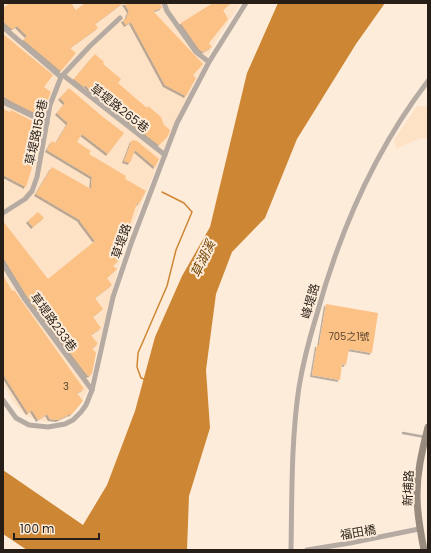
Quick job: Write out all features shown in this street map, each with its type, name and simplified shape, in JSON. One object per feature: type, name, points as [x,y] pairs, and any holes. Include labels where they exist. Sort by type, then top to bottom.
[{"type":"street","points":[[164,3],[167,11],[196,52],[209,62]]},
{"type":"street","name":"草堤路","points":[[3,400],[16,418],[29,425],[48,427],[65,424],[73,420],[86,405],[92,390],[113,297],[132,241],[177,123],[209,62],[246,3]]},
{"type":"street","name":"草堤路158巷","points":[[3,213],[25,199],[32,191],[37,177],[50,105],[62,76],[90,46],[120,18]]},
{"type":"street","name":"草堤路265巷","points":[[3,27],[62,76],[165,155]]},
{"type":"street","name":"峰堤路","points":[[291,550],[293,467],[299,388],[304,360],[325,283],[347,224],[368,179],[392,134],[416,96],[428,81]]},
{"type":"street","points":[[3,102],[47,123]]},
{"type":"street","name":"草堤路233巷","points":[[3,264],[24,298],[92,390]]},
{"type":"street","name":"新埔路","points":[[424,550],[419,530],[417,502],[420,463],[428,426]]},
{"type":"street","name":"福田橋","points":[[307,550],[350,544],[419,530]]},
{"type":"lane","points":[[404,433],[426,438]]},
{"type":"shaded area","points":[[3,3],[241,3],[216,41],[176,121],[124,246],[87,392],[77,409],[71,415],[59,421],[45,422],[26,416],[14,403],[3,384]]},
{"type":"shaded area","points":[[417,106],[428,106],[428,138],[419,139],[396,149],[394,140]]},
{"type":"water","name":"草湖溪","points":[[278,3],[385,3],[356,44],[297,139],[265,218],[232,252],[216,294],[206,370],[210,428],[189,496],[187,550],[27,550],[3,534],[3,470],[83,525],[107,485],[135,411],[155,337],[182,276],[210,227],[247,73]]},
{"type":"building","points":[[10,3],[71,3],[76,10],[85,3],[123,3],[95,24],[98,28],[70,48],[76,53],[61,71],[24,40],[27,36],[17,26],[12,29],[3,21],[3,8]]},
{"type":"building","points":[[124,3],[160,3],[162,8],[153,11],[203,64],[193,75],[196,78],[186,96],[165,85],[131,22],[126,25],[123,20],[126,19],[129,11]]},
{"type":"building","points":[[213,3],[231,3],[223,10],[228,19],[209,43],[212,47],[203,52],[199,49],[181,23]]},
{"type":"building","points":[[3,34],[53,75],[44,87],[51,92],[41,116],[3,96]]},
{"type":"building","points":[[95,54],[104,62],[103,64],[121,79],[118,83],[147,108],[148,106],[161,117],[164,125],[170,130],[168,136],[159,145],[103,102],[85,85],[84,87],[74,79]]},
{"type":"building","points":[[69,88],[124,133],[108,154],[82,134],[77,142],[91,151],[89,154],[126,176],[125,179],[146,191],[139,204],[137,203],[128,230],[130,232],[120,256],[121,258],[113,266],[117,269],[107,278],[112,285],[95,298],[103,309],[93,317],[101,328],[91,335],[98,344],[92,348],[96,353],[92,374],[88,376],[27,296],[3,257],[3,221],[48,279],[95,241],[80,220],[36,194],[52,167],[91,189],[92,177],[47,150],[52,141],[56,143],[68,123],[57,113],[65,103],[60,98]]},
{"type":"building","points":[[3,109],[10,112],[11,110],[42,126],[34,144],[38,148],[26,187],[3,174]]},
{"type":"building","points":[[132,140],[137,141],[159,159],[155,167],[135,150],[130,163],[124,161]]},
{"type":"building","points":[[38,212],[44,218],[33,227],[28,221]]},
{"type":"building","points":[[3,275],[12,291],[14,290],[84,389],[77,393],[83,401],[71,415],[70,414],[58,420],[50,419],[47,414],[38,420],[32,410],[28,413],[3,374]]},
{"type":"building","points":[[326,304],[378,313],[372,353],[349,349],[346,365],[342,364],[340,380],[312,375]]},
{"type":"waterway","points":[[144,379],[141,378],[137,367],[138,353],[167,286],[176,250],[192,212],[184,203],[162,192]]}]
